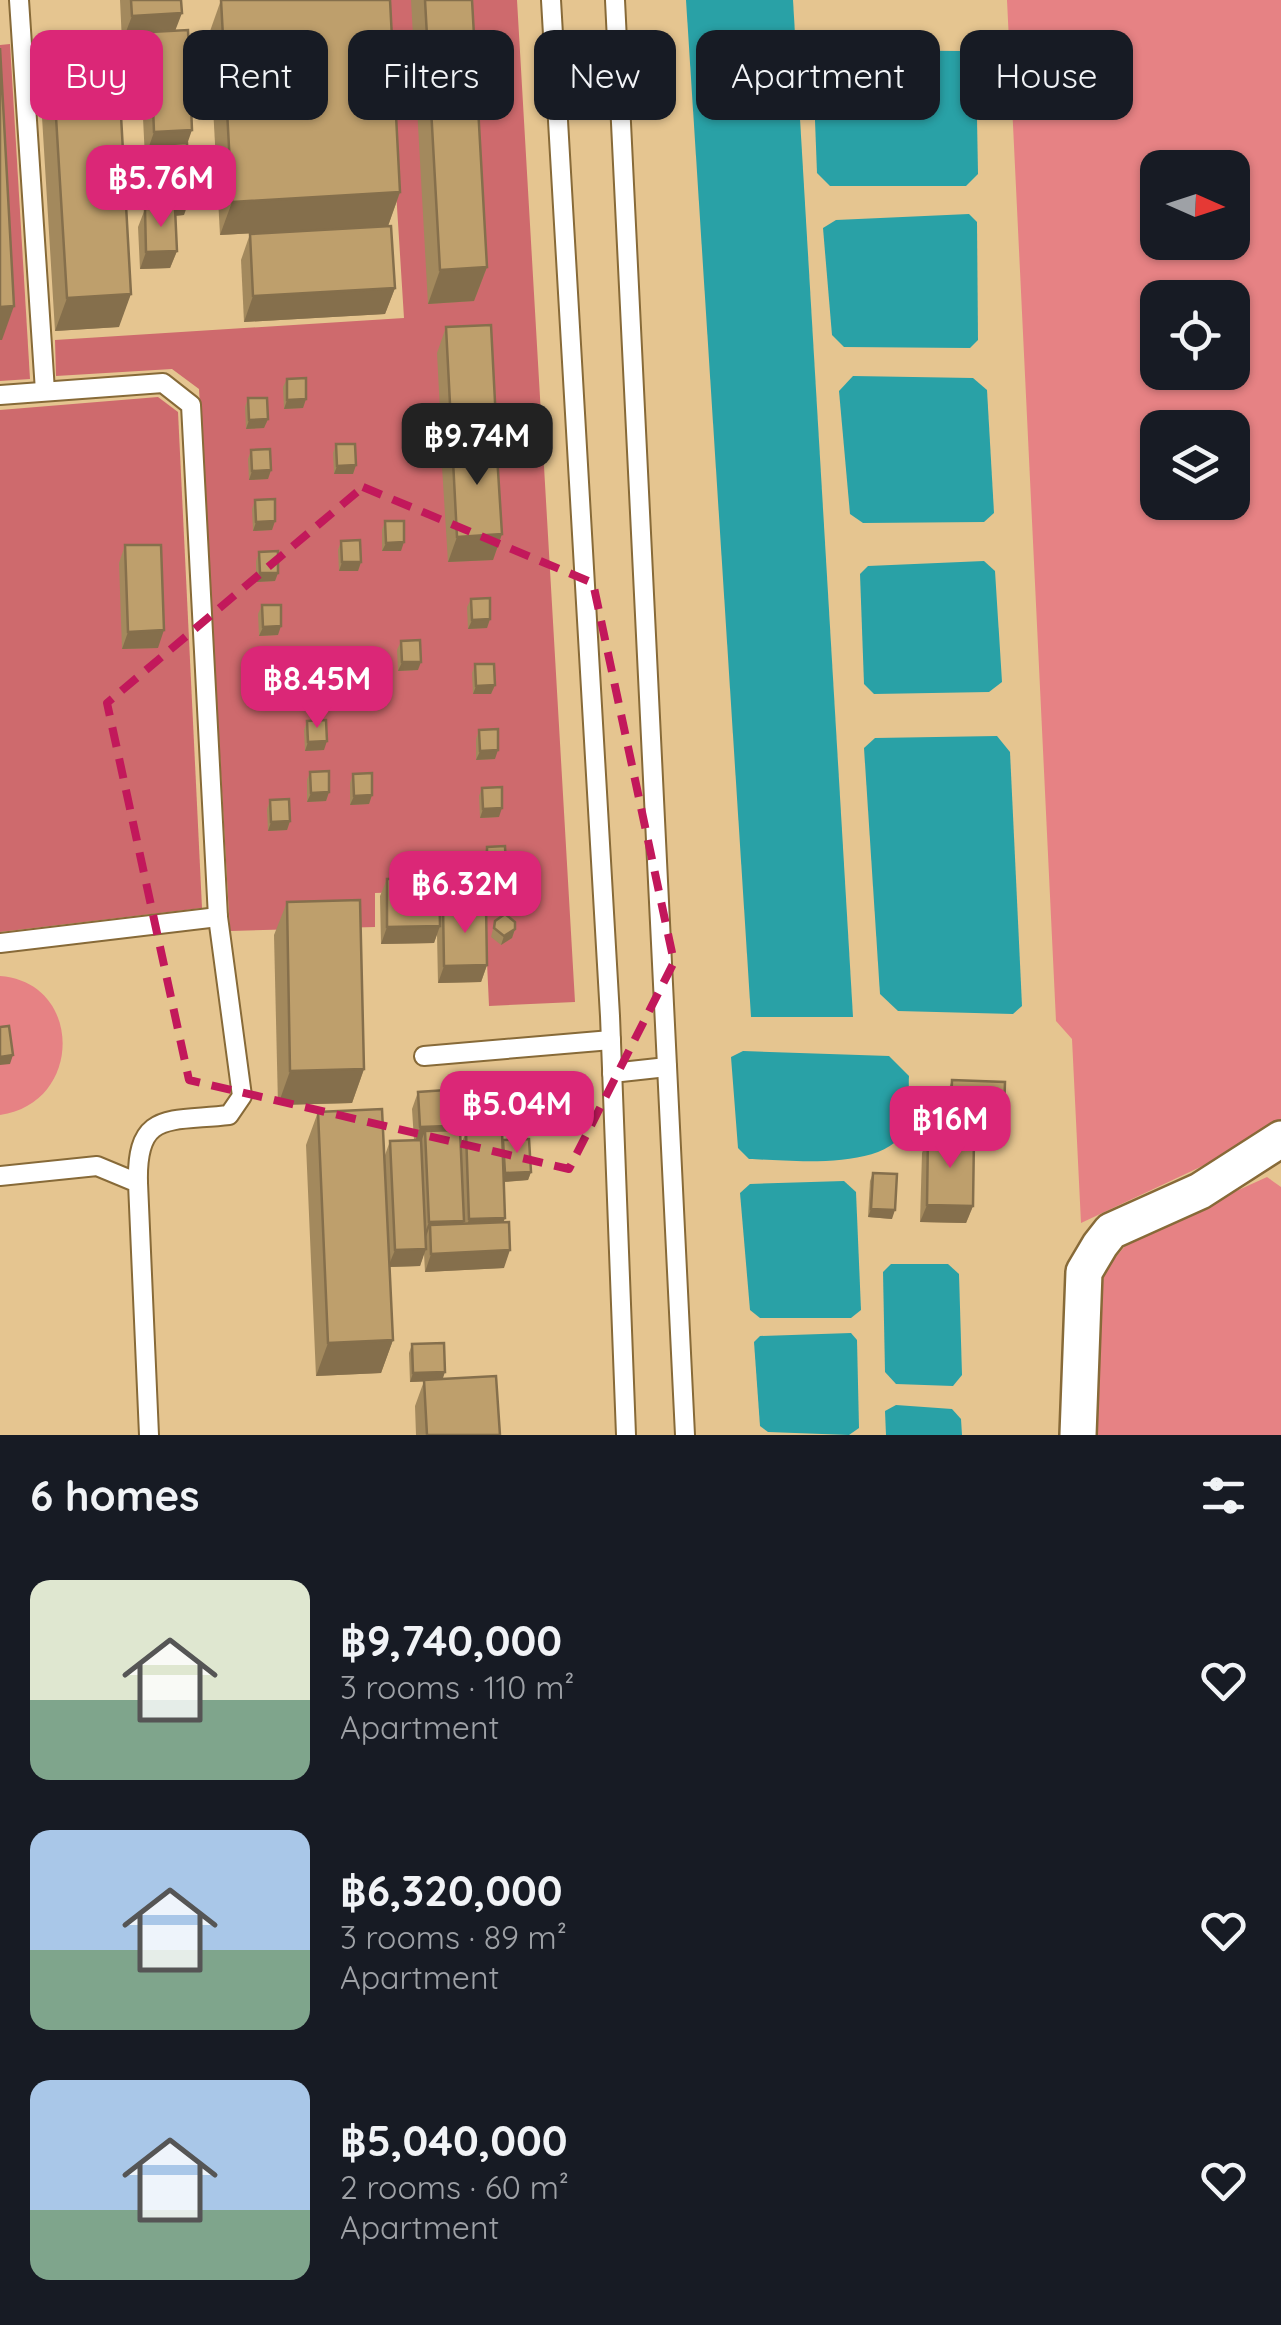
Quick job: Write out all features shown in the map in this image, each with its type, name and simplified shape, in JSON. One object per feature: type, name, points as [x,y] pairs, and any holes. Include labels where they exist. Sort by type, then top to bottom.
[{"type":"street","points":[[1078,1435],[1084,1272],[1100,1245],[1111,1231],[1200,1191],[1281,1139]]},
{"type":"lane","points":[[19,0],[45,391]]},
{"type":"lane","points":[[551,0],[611,1040],[626,1435]]},
{"type":"lane","points":[[614,0],[685,1435]]},
{"type":"lane","points":[[0,394],[164,383],[191,405],[218,917],[242,1096],[229,1115],[160,1123],[145,1134],[137,1150],[149,1435]]},
{"type":"lane","points":[[0,942],[218,917]]},
{"type":"lane","points":[[424,1056],[611,1040]]},
{"type":"lane","points":[[612,1073],[667,1067]]},
{"type":"lane","points":[[0,1176],[98,1166],[138,1184]]},
{"type":"highlighted area","points":[[363,487],[593,583],[674,962],[569,1169],[189,1080],[107,703]]},
{"type":"shaded area","points":[[384,0],[517,0],[575,1002],[489,1006],[485,918],[436,918],[434,891],[375,893],[375,927],[230,931],[199,389],[172,369],[56,376],[55,340],[404,318],[392,120],[514,120],[514,30],[386,30]]},
{"type":"shaded area","points":[[1007,0],[1281,0],[1281,1119],[1245,1146],[1081,1223],[1072,1039],[1056,1021],[1013,120],[1133,120],[1133,30],[1008,30]]},
{"type":"shaded area","points":[[10,44],[30,379],[0,381],[0,45]]},
{"type":"shaded area","points":[[158,397],[178,412],[202,908],[0,932],[0,410]]},
{"type":"shaded area","points":[[0,976],[27,983],[47,999],[59,1019],[63,1043],[59,1067],[47,1089],[28,1106],[0,1115]]},
{"type":"shaded area","points":[[1267,1177],[1281,1187],[1281,1435],[1095,1435],[1097,1279],[1131,1239]]},
{"type":"water","points":[[686,0],[793,0],[795,30],[696,30],[696,120],[800,120],[853,1017],[751,1017]]},
{"type":"water","points":[[940,51],[960,51],[960,120],[977,120],[978,174],[966,186],[830,186],[817,173],[815,120],[940,120]]},
{"type":"water","points":[[969,214],[977,222],[978,340],[970,348],[844,347],[832,335],[823,228],[836,220]]},
{"type":"water","points":[[853,376],[973,378],[987,390],[994,513],[984,522],[863,523],[850,514],[839,391]]},
{"type":"water","points":[[984,561],[995,571],[1002,682],[989,692],[874,694],[864,684],[860,574],[868,566]]},
{"type":"water","points":[[997,736],[1010,752],[1022,1006],[1013,1014],[898,1011],[880,994],[864,748],[875,738]]},
{"type":"water","points":[[743,1051],[889,1056],[909,1076],[908,1123],[899,1139],[862,1157],[813,1161],[749,1159],[738,1148],[731,1057]]},
{"type":"water","points":[[844,1181],[856,1192],[861,1310],[851,1318],[760,1318],[750,1310],[740,1193],[750,1184]]},
{"type":"water","points":[[891,1264],[948,1264],[959,1274],[962,1375],[953,1386],[896,1384],[885,1372],[883,1272]]},
{"type":"water","points":[[851,1333],[857,1340],[859,1428],[849,1435],[768,1432],[760,1426],[754,1342],[760,1336]]},
{"type":"water","points":[[896,1405],[952,1409],[961,1419],[962,1435],[886,1435],[885,1411]]},
{"type":"building","points":[[131,0],[181,0],[182,13],[132,16]]},
{"type":"building","points":[[221,0],[390,0],[392,30],[348,30],[348,120],[396,120],[400,192],[232,202],[228,120],[328,120],[328,30],[223,30]]},
{"type":"building","points":[[425,0],[472,0],[474,30],[427,30]]},
{"type":"building","points":[[183,30],[183,120],[192,120],[192,130],[154,132],[154,120],[163,120],[163,31]]},
{"type":"building","points":[[0,48],[14,306],[0,307]]},
{"type":"building","points":[[56,120],[121,120],[131,294],[67,298]]},
{"type":"building","points":[[432,120],[479,120],[487,267],[440,270]]},
{"type":"building","points":[[187,143],[190,198],[158,199],[154,145]]},
{"type":"building","points":[[175,208],[177,251],[146,252],[145,209]]},
{"type":"building","points":[[391,226],[395,288],[253,296],[250,234]]},
{"type":"building","points":[[491,325],[496,421],[451,423],[446,327]]},
{"type":"building","points":[[306,378],[306,399],[287,400],[287,379]]},
{"type":"building","points":[[248,398],[267,398],[268,419],[249,420]]},
{"type":"building","points":[[496,439],[502,534],[457,537],[452,441]]},
{"type":"building","points":[[336,444],[355,444],[356,465],[337,466]]},
{"type":"building","points":[[270,449],[271,470],[252,471],[251,450]]},
{"type":"building","points":[[275,499],[275,521],[256,522],[255,500]]},
{"type":"building","points":[[385,521],[404,521],[404,542],[386,543]]},
{"type":"building","points":[[360,540],[361,562],[342,562],[341,541]]},
{"type":"building","points":[[125,545],[161,545],[164,630],[128,632]]},
{"type":"building","points":[[278,551],[278,573],[260,573],[259,552]]},
{"type":"building","points":[[490,598],[490,619],[472,620],[471,599]]},
{"type":"building","points":[[262,605],[281,605],[281,626],[263,627]]},
{"type":"building","points":[[420,640],[421,662],[402,662],[401,641]]},
{"type":"building","points":[[475,664],[494,664],[495,685],[476,686]]},
{"type":"building","points":[[326,720],[327,741],[308,742],[307,721]]},
{"type":"building","points":[[498,729],[498,750],[480,751],[479,730]]},
{"type":"building","points":[[329,771],[329,792],[311,793],[310,772]]},
{"type":"building","points":[[372,773],[372,795],[354,796],[353,774]]},
{"type":"building","points":[[502,787],[502,808],[483,809],[482,788]]},
{"type":"building","points":[[289,799],[290,821],[271,822],[270,800]]},
{"type":"building","points":[[505,846],[506,868],[487,868],[487,847]]},
{"type":"building","points":[[441,859],[460,859],[460,880],[441,881]]},
{"type":"building","points":[[439,878],[440,926],[387,927],[387,879]]},
{"type":"building","points":[[360,900],[364,1069],[290,1071],[287,902]]},
{"type":"building","points":[[486,905],[487,965],[444,966],[443,906]]},
{"type":"building","points":[[505,914],[515,922],[515,929],[504,936],[494,928],[495,921]]},
{"type":"building","points":[[9,1026],[13,1055],[0,1057],[0,1027]]},
{"type":"building","points":[[952,1080],[1005,1082],[1004,1113],[951,1111]]},
{"type":"building","points":[[446,1090],[448,1126],[420,1127],[418,1092]]},
{"type":"building","points":[[382,1109],[393,1340],[328,1343],[318,1112]]},
{"type":"building","points":[[460,1130],[464,1221],[429,1222],[425,1131]]},
{"type":"building","points":[[502,1131],[505,1218],[469,1219],[466,1132]]},
{"type":"building","points":[[928,1136],[974,1137],[973,1206],[927,1205]]},
{"type":"building","points":[[529,1139],[531,1172],[505,1173],[503,1140]]},
{"type":"building","points":[[421,1140],[426,1249],[395,1250],[390,1141]]},
{"type":"building","points":[[873,1173],[897,1174],[895,1210],[871,1209]]},
{"type":"building","points":[[509,1222],[510,1250],[431,1254],[430,1225]]},
{"type":"building","points":[[444,1343],[445,1372],[413,1373],[412,1344]]},
{"type":"building","points":[[496,1376],[500,1435],[427,1435],[424,1380]]}]
